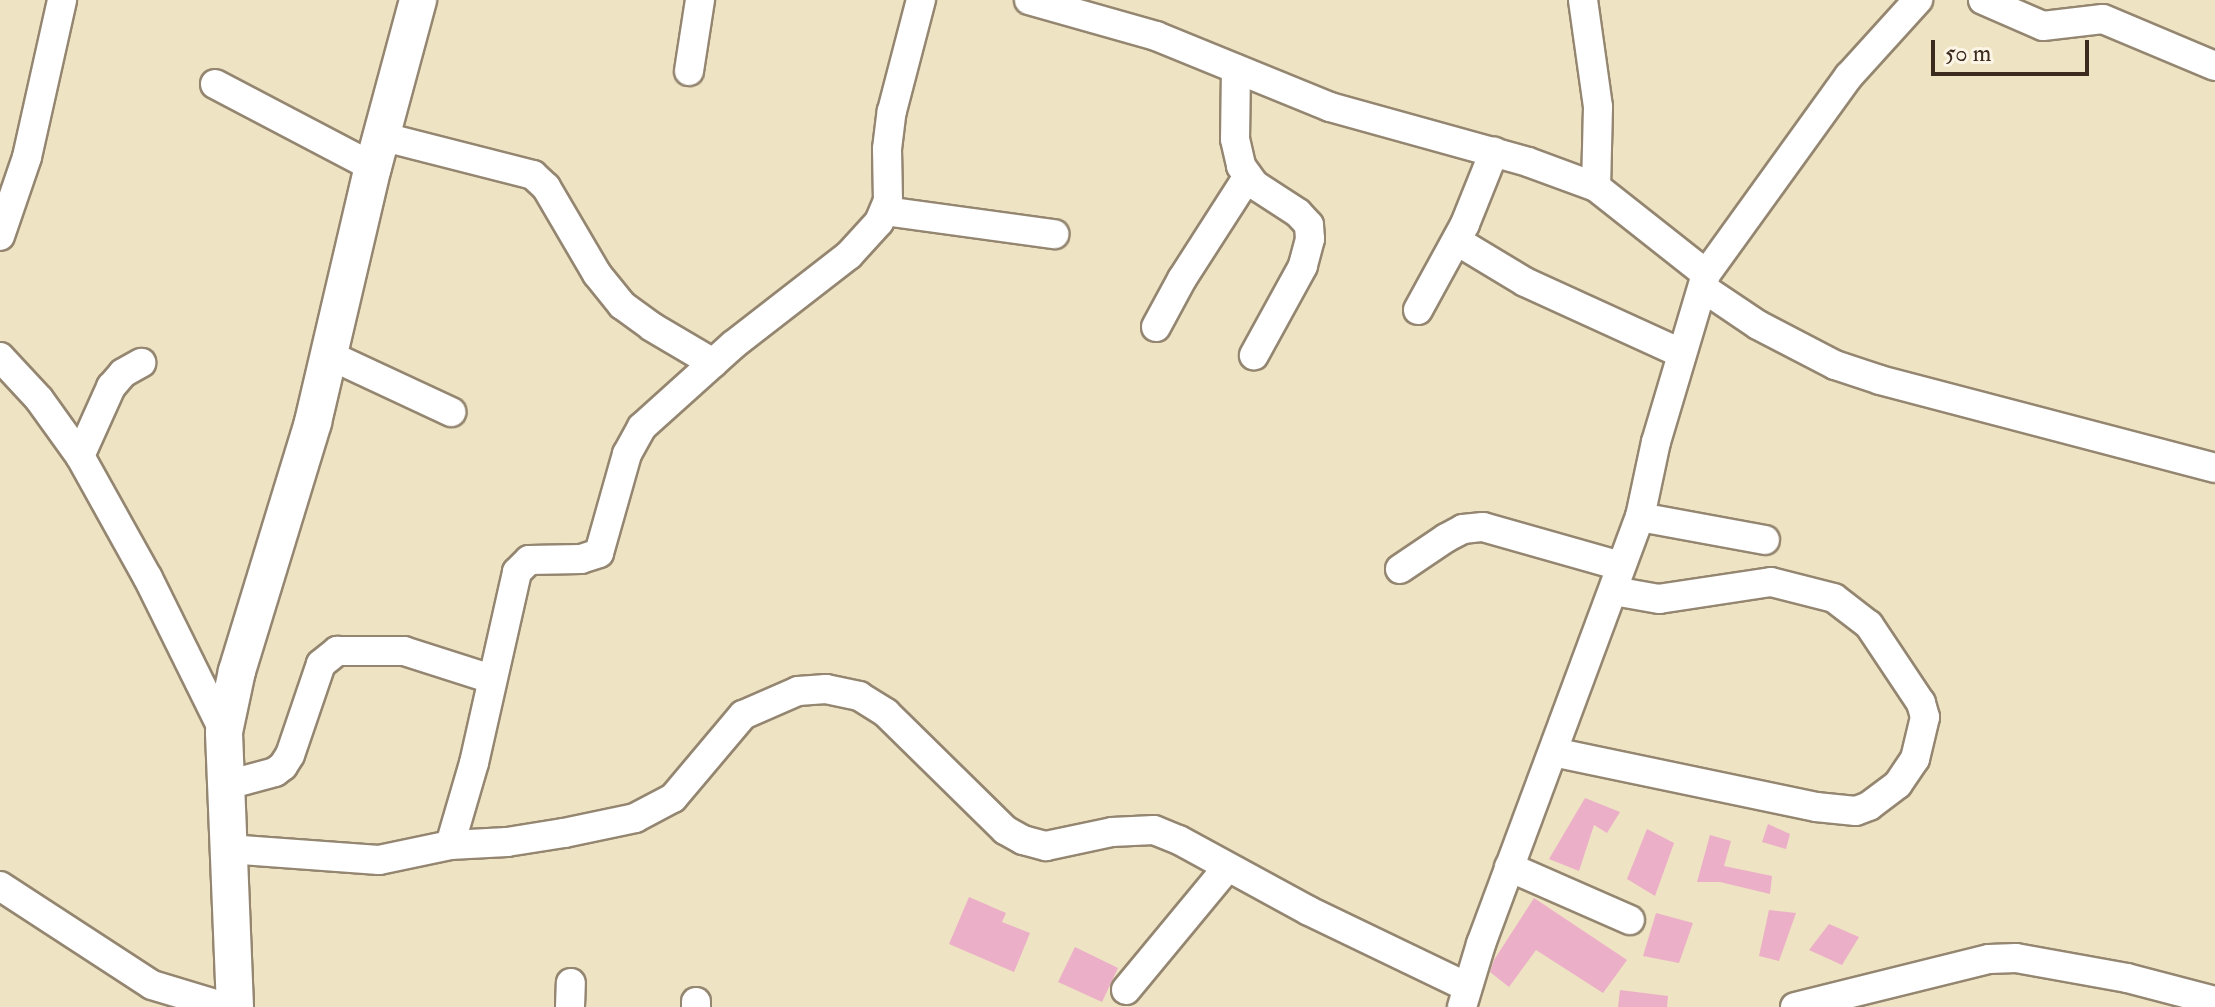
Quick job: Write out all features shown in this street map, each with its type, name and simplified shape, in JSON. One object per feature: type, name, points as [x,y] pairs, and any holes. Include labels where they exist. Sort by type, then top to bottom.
[{"type":"main road","points":[[235,1007],[224,732],[237,671],[292,494],[329,355],[418,0]]},
{"type":"street","points":[[0,236],[27,157],[62,0]]},
{"type":"street","points":[[689,71],[700,0]]},
{"type":"street","points":[[450,845],[474,763],[517,572],[529,560],[581,559],[599,553],[627,454],[642,427],[713,363],[849,255],[879,222],[885,211],[892,111],[921,0]]},
{"type":"street","points":[[1029,0],[1156,36],[1330,107],[1494,152],[1596,187],[1758,325],[1835,365],[1924,392],[2215,468]]},
{"type":"street","points":[[1583,0],[1598,107],[1596,187]]},
{"type":"street","points":[[228,849],[379,860],[450,845],[507,842],[635,818],[673,798],[743,715],[798,691],[826,689],[859,696],[886,713],[1005,830],[1023,840],[1046,846],[1112,832],[1154,830],[1179,840],[1464,997],[1509,867],[1640,517],[1681,353],[1704,281],[1849,76],[1918,0]]},
{"type":"street","points":[[1983,0],[2043,26],[2103,19],[2215,66]]},
{"type":"street","points":[[1236,69],[1235,139],[1241,166],[1267,195],[1298,213],[1309,225],[1310,239],[1303,266],[1254,355]]},
{"type":"street","points":[[215,84],[378,152],[533,175],[546,187],[597,274],[622,305],[652,327],[713,363]]},
{"type":"street","points":[[1418,310],[1457,241],[1494,152]]},
{"type":"street","points":[[1156,327],[1182,279],[1248,176]]},
{"type":"street","points":[[885,211],[1054,234]]},
{"type":"street","points":[[1457,241],[1525,282],[1681,353]]},
{"type":"street","points":[[329,355],[451,412]]},
{"type":"street","points":[[0,357],[39,399],[80,456],[148,578],[224,732]]},
{"type":"street","points":[[80,456],[111,387],[123,373],[141,363]]},
{"type":"street","points":[[1640,517],[1765,540]]},
{"type":"street","points":[[1400,569],[1463,529],[1483,527],[1617,578],[1659,599],[1771,582],[1834,598],[1869,625],[1921,703],[1925,717],[1915,759],[1898,784],[1869,806],[1856,811],[1816,807],[1553,752]]},
{"type":"street","points":[[227,785],[275,772],[283,766],[290,755],[321,664],[337,651],[404,651],[492,679]]},
{"type":"street","points":[[1509,867],[1630,920]]},
{"type":"street","points":[[1126,990],[1227,868]]},
{"type":"street","points":[[0,886],[152,985],[225,1007]]},
{"type":"street","points":[[1795,1007],[1989,959],[2016,958],[2127,978],[2215,1001]]},
{"type":"building","points":[[1585,798],[1620,812],[1607,833],[1594,825],[1579,871],[1549,859]]},
{"type":"building","points":[[1768,824],[1790,834],[1786,849],[1762,842]]},
{"type":"building","points":[[1647,829],[1674,843],[1655,896],[1627,879]]},
{"type":"building","points":[[1710,835],[1731,841],[1724,866],[1772,876],[1770,894],[1720,882],[1697,882]]},
{"type":"building","points":[[969,897],[1006,913],[1002,922],[1030,933],[1014,972],[949,944]]},
{"type":"building","points":[[1534,898],[1627,960],[1603,993],[1536,950],[1509,987],[1490,972],[1494,960]]},
{"type":"building","points":[[1769,910],[1796,913],[1779,961],[1759,956]]},
{"type":"building","points":[[1656,913],[1693,923],[1679,963],[1643,956]]},
{"type":"building","points":[[1829,924],[1859,937],[1842,965],[1809,950]]},
{"type":"building","points":[[1075,947],[1118,968],[1102,1002],[1058,982]]},
{"type":"building","points":[[1620,990],[1668,996],[1667,1007],[1618,1007]]}]
